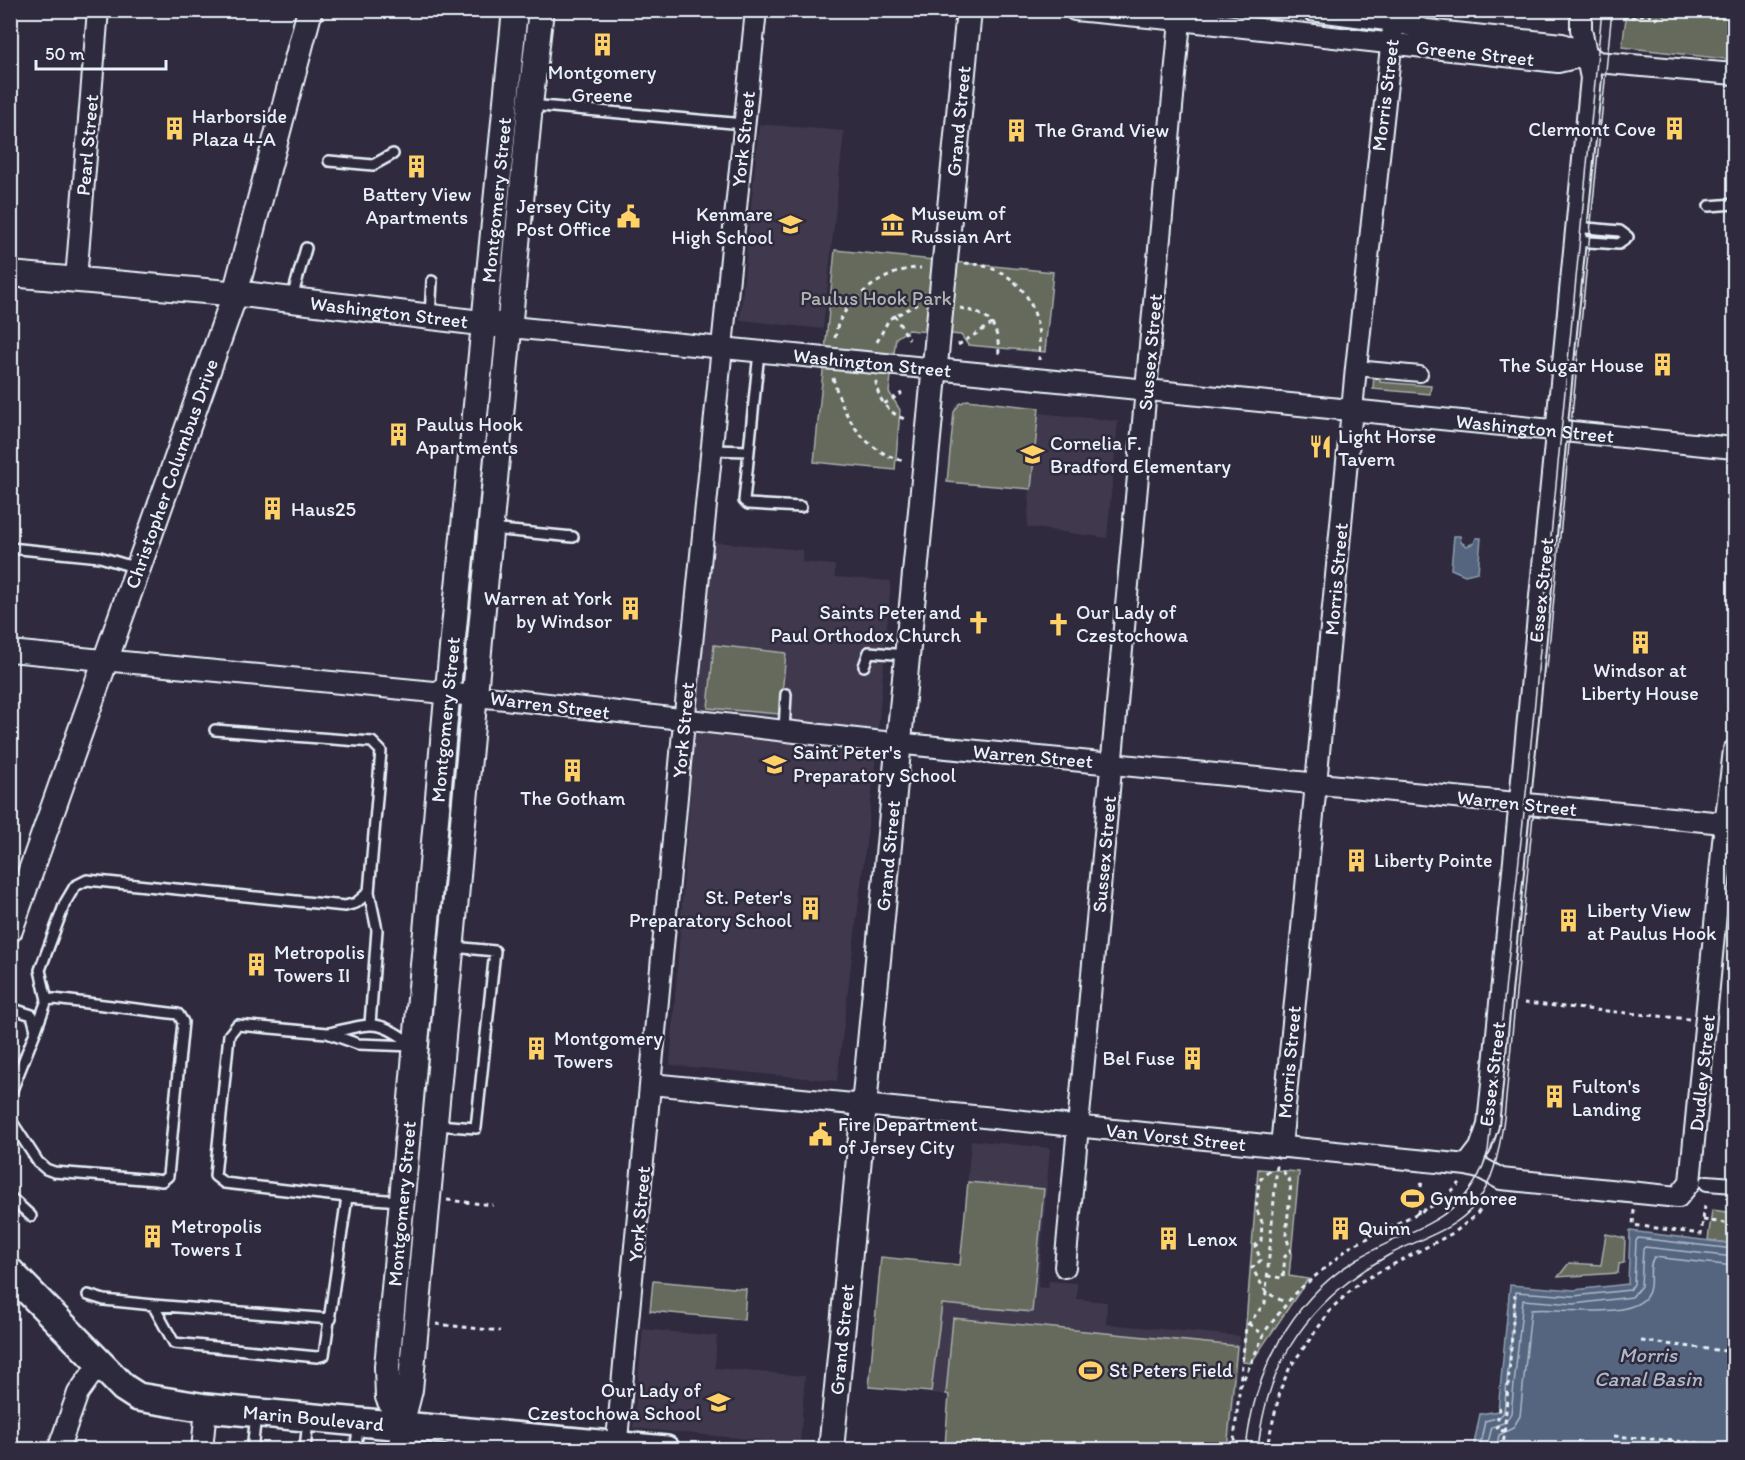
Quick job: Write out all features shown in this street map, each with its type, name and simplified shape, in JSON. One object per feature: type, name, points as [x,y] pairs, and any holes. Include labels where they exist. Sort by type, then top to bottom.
[{"type":"main road","name":"Marin Boulevard","points":[[10,1272],[99,1364],[124,1388],[138,1397],[206,1408],[360,1422],[402,1437],[666,1449]]},
{"type":"street","name":"Pearl Street","points":[[76,279],[98,10]]},
{"type":"street","name":"Christopher Columbus Drive","points":[[10,930],[235,294],[310,10]]},
{"type":"street","name":"Montgomery Street","points":[[402,1437],[388,1397],[386,1384],[414,1046],[447,694],[515,10]]},
{"type":"street","name":"Montgomery Street","points":[[402,1437],[411,1390],[437,1202],[436,1125],[441,1048],[511,327],[530,105],[542,10]]},
{"type":"street","name":"York Street","points":[[616,1447],[684,721],[756,10]]},
{"type":"street","name":"Grand Street","points":[[831,1449],[969,10]]},
{"type":"street","name":"Greene Street","points":[[1075,10],[1180,15],[1391,44],[1558,62],[1588,55]]},
{"type":"street","name":"Greene Street","points":[[1311,10],[1394,16],[1426,30],[1558,44],[1588,55],[1598,62],[1734,74]]},
{"type":"street","name":"Essex Street","points":[[1464,1173],[1480,1148],[1488,1125],[1591,78],[1581,29],[1581,10]]},
{"type":"street","name":"Sussex Street","points":[[1065,1267],[1180,15]]},
{"type":"street","name":"Morris Street","points":[[1279,1156],[1356,368],[1394,16]]},
{"type":"street","name":"Washington Street","points":[[10,274],[235,294],[511,327],[722,349],[1734,448]]},
{"type":"street","points":[[1356,368],[1420,374]]},
{"type":"street","name":"Warren Street","points":[[10,651],[475,696],[684,721],[899,743],[1730,823]]},
{"type":"street","name":"Dudley Street","points":[[1699,1182],[1730,823],[1734,750]]},
{"type":"street","points":[[414,1046],[441,1048]]},
{"type":"street","name":"Van Vorst Street","points":[[651,1084],[1079,1127],[1279,1156],[1464,1173],[1483,1169],[1502,1179],[1677,1197],[1699,1182]]},
{"type":"street","points":[[1699,1182],[1734,1185]]},
{"type":"street","points":[[402,1202],[437,1202]]},
{"type":"street","points":[[58,1449],[78,1393],[99,1364]]},
{"type":"street","points":[[202,1449],[206,1408]]},
{"type":"lane","points":[[530,105],[744,124]]},
{"type":"lane","points":[[329,160],[373,165],[393,154]]},
{"type":"lane","points":[[1710,206],[1734,204]]},
{"type":"lane","points":[[291,300],[306,248]]},
{"type":"lane","points":[[430,316],[432,281]]},
{"type":"lane","points":[[759,352],[744,501],[748,504],[801,507]]},
{"type":"lane","points":[[712,450],[749,451]]},
{"type":"lane","points":[[491,529],[573,537]]},
{"type":"lane","points":[[10,548],[100,557],[137,568]]},
{"type":"lane","points":[[864,666],[869,652],[908,655]]},
{"type":"lane","points":[[784,731],[786,694]]},
{"type":"lane","points":[[215,730],[372,742],[381,751],[369,892],[377,930],[370,1024]]},
{"type":"lane","points":[[10,1095],[47,1000],[40,970],[65,903],[75,886],[87,880],[345,906],[356,903],[369,892]]},
{"type":"lane","points":[[436,1125],[476,1128],[495,951],[451,947]]},
{"type":"lane","points":[[10,1119],[38,1162],[54,1172],[162,1181],[168,1176],[183,1022],[174,1012],[47,1000]]},
{"type":"lane","points":[[10,1008],[33,1015],[36,1030]]},
{"type":"lane","points":[[327,1033],[370,1024],[389,1027],[414,1046]]},
{"type":"lane","points":[[402,1202],[224,1183],[214,1176],[229,1035],[237,1025],[327,1033],[358,1044],[414,1046]]},
{"type":"lane","points":[[10,1197],[31,1216]]},
{"type":"lane","points":[[153,1305],[174,1343],[317,1357],[324,1355],[327,1350],[347,1197]]},
{"type":"lane","points":[[88,1295],[104,1300],[153,1305],[331,1319]]},
{"type":"lane","points":[[252,1449],[256,1412]]},
{"type":"lane","points":[[305,1449],[308,1417]]},
{"type":"lane","points":[[356,1449],[360,1422]]},
{"type":"path","points":[[1622,19],[1648,14],[1654,20],[1671,10]]},
{"type":"path","points":[[960,263],[985,265],[1007,274],[1015,281],[1024,293],[1036,318],[1041,337],[1039,360]]},
{"type":"path","points":[[835,338],[840,320],[861,295],[898,272],[921,268]]},
{"type":"path","points":[[878,342],[884,325],[894,314],[918,304]]},
{"type":"path","points":[[957,307],[981,313],[993,324],[998,335],[999,355]]},
{"type":"path","points":[[894,314],[909,339]]},
{"type":"path","points":[[958,345],[993,324]]},
{"type":"path","points":[[832,376],[847,417],[861,436],[888,455],[904,461]]},
{"type":"path","points":[[876,380],[876,388],[884,404],[897,417],[908,420]]},
{"type":"path","points":[[884,404],[902,393]]},
{"type":"path","points":[[1524,1003],[1690,1019]]},
{"type":"path","points":[[1233,1449],[1249,1324],[1265,1303],[1279,1156]]},
{"type":"path","points":[[1269,1170],[1259,1181],[1256,1208],[1262,1222],[1261,1241],[1256,1246],[1261,1260],[1252,1268],[1266,1292],[1287,1303]]},
{"type":"path","points":[[1267,1276],[1283,1278],[1286,1256],[1291,1253],[1286,1235],[1292,1183],[1283,1171]]},
{"type":"path","points":[[1240,1387],[1264,1335],[1287,1303],[1304,1285],[1350,1247],[1442,1201],[1464,1173]]},
{"type":"path","points":[[1418,1214],[1422,1178]]},
{"type":"path","points":[[1266,1449],[1281,1388],[1296,1359],[1333,1307],[1360,1282],[1455,1232],[1478,1214],[1493,1193]]},
{"type":"path","points":[[437,1202],[493,1205]]},
{"type":"path","points":[[1634,1209],[1633,1225],[1701,1234],[1705,1206]]},
{"type":"path","points":[[1703,1220],[1734,1224]]},
{"type":"path","points":[[1503,1449],[1515,1295]]},
{"type":"path","points":[[434,1324],[500,1331]]},
{"type":"path","points":[[1249,1324],[1264,1335]]},
{"type":"path","points":[[1641,1341],[1734,1352]]},
{"type":"path","points":[[1499,1407],[1497,1430],[1504,1431]]},
{"type":"path","points":[[1614,1436],[1734,1446]]},
{"type":"shaded area","name":"Kenmare High School","points":[[759,124],[844,131],[823,329],[740,320]]},
{"type":"shaded area","name":"Cornelia F. Bradford Elementary","points":[[1039,408],[1039,413],[1118,421],[1107,538],[1027,527],[1030,489],[947,482]]},
{"type":"shaded area","points":[[714,542],[803,550],[802,562],[835,565],[835,577],[891,581],[874,777],[837,1081],[670,1065],[695,726]]},
{"type":"shaded area","points":[[971,1140],[1050,1148],[1038,1287],[1048,1288],[1049,1281],[1077,1283],[1077,1299],[1107,1302],[1106,1324],[1240,1336],[1230,1449],[944,1449],[949,1395],[869,1387],[881,1257],[960,1265]]},
{"type":"shaded area","name":"Our Lady of Czestochowa School","points":[[643,1329],[717,1336],[715,1368],[805,1376],[800,1444],[633,1428]]},
{"type":"green space","points":[[1627,11],[1734,11],[1734,60],[1622,47]]},
{"type":"green space","name":"Paulus Hook Park","points":[[835,250],[1053,272],[1045,352],[968,345],[961,335],[908,330],[896,338],[889,392],[900,410],[895,470],[814,462]]},
{"type":"green space","points":[[1374,374],[1381,375],[1380,382],[1431,386],[1430,394],[1373,389]]},
{"type":"green space","points":[[967,400],[1039,408],[1031,489],[947,482],[954,412],[959,404]]},
{"type":"green space","points":[[714,645],[786,653],[780,714],[708,708]]},
{"type":"green space","points":[[1258,1169],[1299,1172],[1289,1276],[1308,1279],[1251,1363],[1243,1362]]},
{"type":"green space","points":[[968,1182],[1044,1189],[1032,1312],[942,1304],[931,1392],[869,1387],[881,1257],[960,1265]]},
{"type":"green space","points":[[1712,1210],[1734,1213],[1734,1244],[1708,1240]]},
{"type":"green space","points":[[1606,1234],[1625,1238],[1624,1263],[1619,1264],[1618,1273],[1558,1277],[1569,1263],[1601,1265]]},
{"type":"green space","points":[[653,1281],[746,1289],[744,1320],[650,1311]]},
{"type":"green space","name":"St Peters Field","points":[[953,1318],[1237,1346],[1227,1449],[986,1450],[945,1445],[949,1395],[946,1394]]},
{"type":"water","points":[[1454,536],[1460,536],[1461,542],[1467,546],[1474,543],[1476,538],[1481,538],[1478,572],[1465,575],[1451,569]]},
{"type":"water","name":"Morris Canal Basin","points":[[1630,1231],[1734,1244],[1734,1449],[1473,1449],[1480,1414],[1498,1411],[1510,1285],[1574,1290],[1628,1284]]},
{"type":"tram line","points":[[1246,1450],[1257,1394],[1279,1341],[1294,1317],[1312,1295],[1357,1259],[1418,1229],[1453,1208],[1479,1175],[1488,1151],[1527,784],[1602,10]]},
{"type":"tram line","points":[[1547,668],[1612,10]]},
{"type":"tram line","points":[[1258,1450],[1271,1388],[1283,1360],[1298,1335],[1316,1312],[1337,1291],[1362,1272],[1400,1249],[1457,1222],[1475,1205],[1492,1175],[1504,1119],[1534,805]]},
{"type":"place","name":"Montgomery Greene","points":[[602,45]]},
{"type":"place","name":"Harborside Plaza 4-A","points":[[174,128]]},
{"type":"place","name":"Clermont Cove","points":[[1674,129]]},
{"type":"place","name":"The Grand View","points":[[1017,130]]},
{"type":"place","name":"Battery View Apartments","points":[[417,166]]},
{"type":"place","name":"Jersey City Post Office","points":[[629,217]]},
{"type":"place","name":"Museum of Russian Art","points":[[893,224]]},
{"type":"place","name":"Kenmare High School","points":[[791,225]]},
{"type":"place","name":"The Sugar House","points":[[1662,365]]},
{"type":"place","name":"Paulus Hook Apartments","points":[[398,435]]},
{"type":"place","name":"Light Horse Tavern","points":[[1320,447]]},
{"type":"place","name":"Cornelia F. Bradford Elementary","points":[[1032,455]]},
{"type":"place","name":"Haus25","points":[[273,509]]},
{"type":"place","name":"Warren at York by Windsor","points":[[630,609]]},
{"type":"place","name":"Saints Peter and Paul Orthodox Church","points":[[979,623]]},
{"type":"place","name":"Our Lady of Czestochowa","points":[[1058,624]]},
{"type":"place","name":"Windsor at Liberty House","points":[[1640,643]]},
{"type":"place","name":"Saint Peter's Preparatory School","points":[[775,764]]},
{"type":"place","name":"The Gotham","points":[[573,770]]},
{"type":"place","name":"Liberty Pointe","points":[[1356,860]]},
{"type":"place","name":"St. Peter's Preparatory School","points":[[810,908]]},
{"type":"place","name":"Liberty View at Paulus Hook","points":[[1569,921]]},
{"type":"place","name":"Metropolis Towers II","points":[[256,964]]},
{"type":"place","name":"Montgomery Towers","points":[[536,1049]]},
{"type":"place","name":"Bel Fuse","points":[[1193,1058]]},
{"type":"place","name":"Fulton's Landing","points":[[1554,1097]]},
{"type":"place","name":"Fire Department of Jersey City","points":[[820,1135]]},
{"type":"place","name":"Gymboree","points":[[1412,1198]]},
{"type":"place","name":"Quinn","points":[[1340,1228]]},
{"type":"place","name":"Metropolis Towers I","points":[[153,1237]]},
{"type":"place","name":"Lenox","points":[[1169,1239]]},
{"type":"place","name":"St Peters Field","points":[[1091,1370]]},
{"type":"place","name":"Our Lady of Czestochowa School","points":[[719,1402]]}]
